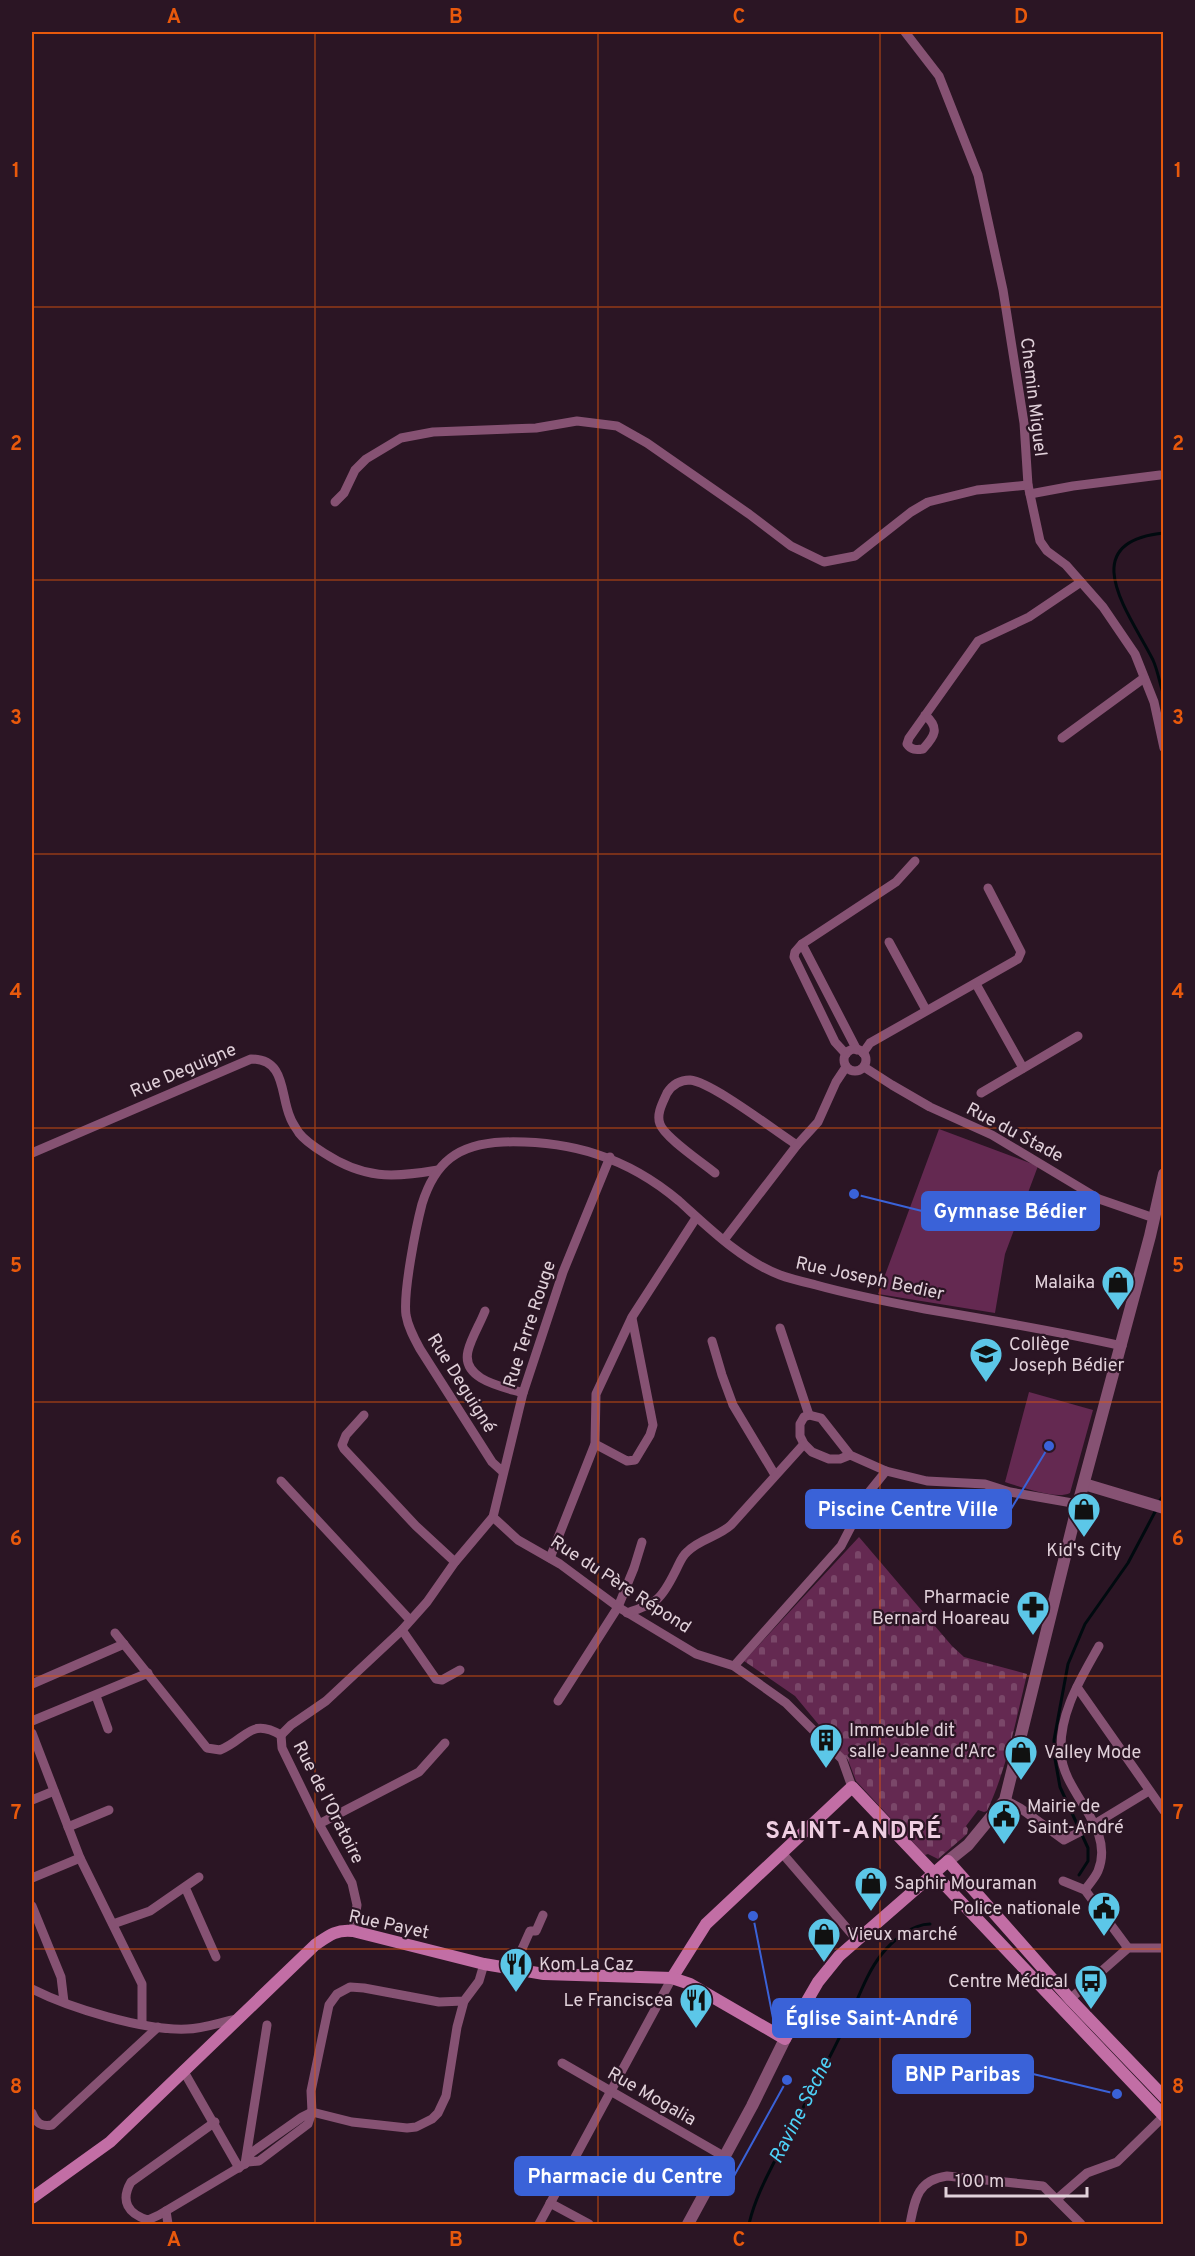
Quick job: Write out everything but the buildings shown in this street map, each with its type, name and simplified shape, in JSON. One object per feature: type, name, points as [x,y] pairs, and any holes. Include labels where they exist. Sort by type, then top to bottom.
[{"type":"main road","points":[[672,1978],[706,1924],[852,1787]]},
{"type":"main road","name":"Rue du Père Répond","points":[[852,1787],[1164,2116]]},
{"type":"main road","points":[[785,2039],[818,1982],[839,1956],[948,1862],[1070,2000],[1164,2097]]},
{"type":"main road","name":"Rue Payet","points":[[32,2198],[110,2142],[315,1945],[340,1930],[353,1931],[484,1964],[513,1969],[566,1976],[672,1978],[690,1984],[785,2039]]},
{"type":"street","name":"Chemin Miguel","points":[[905,32],[939,76],[978,175],[1006,312],[1024,423],[1029,490],[1040,541],[1047,551],[1066,565],[1103,607],[1135,654],[1154,702],[1164,748]]},
{"type":"street","points":[[335,502],[344,494],[355,470],[366,459],[401,438],[433,432],[536,428],[577,421],[617,426],[647,443],[791,546],[824,562],[855,556],[911,512],[928,502],[977,490],[1029,490],[1160,475]]},
{"type":"street","points":[[925,715],[978,640],[1029,617],[1081,582]]},
{"type":"street","points":[[1062,738],[1144,678]]},
{"type":"street","points":[[846,1054],[835,1042],[794,957],[795,952],[802,944],[896,882],[915,861]]},
{"type":"street","points":[[846,1054],[860,1051],[926,1010],[1015,962],[1021,952],[988,888]]},
{"type":"street","points":[[889,942],[926,1010]]},
{"type":"street","points":[[802,944],[866,1060],[864,1067],[855,1071],[846,1067]]},
{"type":"street","points":[[976,984],[1023,1068]]},
{"type":"street","name":"Rue du Stade","points":[[981,1093],[1078,1036]]},
{"type":"street","points":[[724,1240],[797,1145],[818,1122],[836,1082],[846,1067],[844,1060],[846,1054]]},
{"type":"street","name":"Rue Deguigne","points":[[32,1153],[251,1059],[260,1059],[270,1063],[277,1073],[283,1086],[290,1117],[301,1136],[345,1167],[377,1175],[410,1175],[438,1170]]},
{"type":"street","name":"Rue du Stade","points":[[864,1067],[930,1107],[992,1135],[1099,1199],[1154,1218]]},
{"type":"street","points":[[715,1173],[664,1133],[659,1123],[659,1112],[669,1090],[676,1083],[689,1080],[710,1088],[797,1145]]},
{"type":"street","name":"Rue Deguigné","points":[[502,1472],[492,1462],[420,1349],[410,1329],[406,1313],[408,1278],[422,1207],[430,1182],[454,1153],[485,1143],[526,1141],[560,1145],[610,1157]]},
{"type":"street","name":"Rue Joseph Bedier","points":[[610,1157],[642,1174],[724,1240],[757,1264],[780,1275],[865,1298],[1026,1326],[1122,1346]]},
{"type":"street","name":"Rue Terre Rouge","points":[[281,1736],[291,1725],[326,1701],[402,1630],[427,1602],[455,1562],[493,1517],[502,1472],[523,1393],[563,1272],[610,1157]]},
{"type":"street","points":[[948,1862],[968,1845],[1005,1800],[1078,1504],[1122,1346],[1164,1174]]},
{"type":"street","points":[[550,1558],[595,1444],[596,1394],[632,1317],[696,1218]]},
{"type":"street","points":[[485,1311],[468,1352],[467,1361],[471,1369],[481,1378],[523,1393]]},
{"type":"street","points":[[595,1444],[631,1462],[652,1430],[632,1317]]},
{"type":"street","points":[[780,1328],[809,1415]]},
{"type":"street","points":[[712,1341],[733,1405],[775,1475]]},
{"type":"street","points":[[364,1414],[346,1435],[342,1445],[344,1449],[416,1526],[455,1562]]},
{"type":"street","points":[[850,1455],[840,1459],[829,1459],[812,1452],[800,1436],[800,1424],[804,1417],[809,1415],[821,1418],[850,1455],[886,1471],[927,1481],[985,1484],[1010,1492],[1078,1504]]},
{"type":"street","points":[[627,1613],[658,1600],[684,1554],[697,1544],[724,1532],[804,1444]]},
{"type":"street","points":[[734,1666],[841,1546],[869,1492],[886,1471]]},
{"type":"street","points":[[281,1481],[410,1620]]},
{"type":"street","points":[[1084,1485],[1164,1508]]},
{"type":"street","name":"Rue du Père Répond","points":[[493,1517],[518,1540],[550,1558],[627,1613],[696,1654],[734,1666],[786,1703],[842,1759],[852,1787]]},
{"type":"street","points":[[558,1701],[618,1607],[642,1542]]},
{"type":"street","points":[[402,1630],[436,1679],[442,1680],[460,1670]]},
{"type":"street","name":"Rue de l'Oratoire","points":[[115,1633],[207,1748],[220,1750],[254,1728],[270,1729],[281,1736],[282,1748],[319,1824],[352,1883],[356,1896],[353,1931]]},
{"type":"street","points":[[32,1684],[124,1644]]},
{"type":"street","points":[[1085,1890],[1098,1870],[1100,1851],[1094,1824],[1070,1785],[1061,1754],[1065,1715],[1099,1646]]},
{"type":"street","points":[[32,1721],[148,1673]]},
{"type":"street","points":[[1077,1687],[1164,1811]]},
{"type":"street","points":[[96,1696],[108,1729]]},
{"type":"street","points":[[32,1733],[80,1858],[142,1984],[142,2024]]},
{"type":"street","points":[[319,1824],[419,1772],[445,1743]]},
{"type":"street","points":[[32,1800],[54,1791]]},
{"type":"street","points":[[1005,1800],[1064,1840],[1149,1791]]},
{"type":"street","points":[[68,1827],[110,1810]]},
{"type":"street","points":[[782,1853],[857,1940]]},
{"type":"street","points":[[32,1878],[80,1858]]},
{"type":"street","points":[[113,1924],[150,1911],[199,1876]]},
{"type":"street","points":[[1063,1881],[1085,1890],[1128,1948]]},
{"type":"street","points":[[185,1887],[216,1957]]},
{"type":"street","points":[[32,1906],[61,1977],[64,2002]]},
{"type":"street","points":[[513,1969],[530,1931],[536,1931],[543,1915]]},
{"type":"street","points":[[1070,2000],[1128,1948],[1164,1948]]},
{"type":"street","points":[[244,2165],[251,2153],[312,2112],[352,2122],[407,2128],[424,2124],[432,2119],[438,2113],[446,2096],[457,2027],[464,2001],[479,1981],[484,1964]]},
{"type":"street","points":[[539,2224],[672,1978]]},
{"type":"street","points":[[215,2122],[131,2182],[126,2190],[125,2201],[131,2212],[148,2220],[244,2165],[259,2161],[308,2124],[312,2112],[311,2091],[329,2006],[337,1994],[350,1987],[439,2002],[464,2001]]},
{"type":"street","points":[[32,1989],[64,2002],[158,2027],[188,2029],[237,2019]]},
{"type":"street","points":[[244,2165],[267,2025]]},
{"type":"street","points":[[32,2113],[36,2122],[44,2126],[52,2125],[158,2027]]},
{"type":"street","points":[[688,2224],[785,2039]]},
{"type":"street","name":"Rue Mogalia","points":[[562,2063],[725,2157]]},
{"type":"street","points":[[183,2070],[244,2165]]},
{"type":"street","points":[[1057,2199],[1087,2173],[1117,2162],[1164,2116]]},
{"type":"street","points":[[250,2132],[258,2140],[267,2141]]},
{"type":"street","points":[[910,2224],[924,2183],[936,2177],[947,2176],[1044,2186],[1082,2224]]},
{"type":"street","points":[[550,2204],[589,2224]]},
{"type":"street","points":[[166,2211],[168,2224]]},
{"type":"green space","points":[[939,1129],[1038,1166],[1005,1254],[995,1313],[878,1294]]},
{"type":"green space","points":[[1029,1392],[1093,1410],[1070,1493],[1048,1494],[1005,1482]]},
{"type":"green space","points":[[859,1537],[964,1657],[1027,1674],[1006,1761],[987,1811],[978,1810],[966,1826],[967,1834],[938,1859],[928,1854],[925,1855],[856,1781],[848,1760],[795,1696],[744,1661]]},
{"type":"waterway","name":"Ravine Sèche","points":[[1164,533],[1136,539],[1120,551],[1114,566],[1116,584],[1123,603],[1153,660],[1164,696]]},
{"type":"waterway","name":"Ravine Sèche","points":[[1158,1504],[1164,1494]]},
{"type":"waterway","name":"Ravine Sèche","points":[[1079,1875],[1088,1861],[1088,1848],[1060,1787],[1054,1740],[1068,1664],[1085,1624],[1128,1563],[1156,1510]]},
{"type":"waterway","name":"Ravine Sèche","points":[[749,2224],[764,2182],[849,2019],[875,1963],[903,1934],[916,1927],[930,1924]]},
{"type":"place","name":"Gymnase Bédier","points":[[854,1194]]},
{"type":"place","name":"Malaika","points":[[1118,1311]]},
{"type":"place","name":"Collège Joseph Bédier","points":[[986,1383]]},
{"type":"place","name":"Piscine Centre Ville","points":[[1049,1446]]},
{"type":"place","name":"Kid's City","points":[[1084,1538]]},
{"type":"place","name":"Pharmacie Bernard Hoareau","points":[[1033,1636]]},
{"type":"place","name":"Immeuble dit salle Jeanne d'Arc","points":[[826,1769]]},
{"type":"place","name":"Valley Mode","points":[[1021,1781]]},
{"type":"place","name":"Mairie de Saint-André","points":[[1004,1845]]},
{"type":"place","name":"Saphir Mouraman","points":[[871,1912]]},
{"type":"place","name":"Église Saint-André","points":[[753,1916]]},
{"type":"place","name":"Police nationale","points":[[1104,1937]]},
{"type":"place","name":"Vieux marché","points":[[824,1963]]},
{"type":"place","name":"Kom La Caz","points":[[516,1993]]},
{"type":"place","name":"Centre Médical","points":[[1091,2010]]},
{"type":"place","name":"Le Franciscea","points":[[696,2029]]},
{"type":"place","name":"Pharmacie du Centre","points":[[787,2080]]},
{"type":"place","name":"BNP Paribas","points":[[1117,2094]]},
{"type":"district","name":"SAINT-ANDRÉ","points":[[854,1830]]}]
